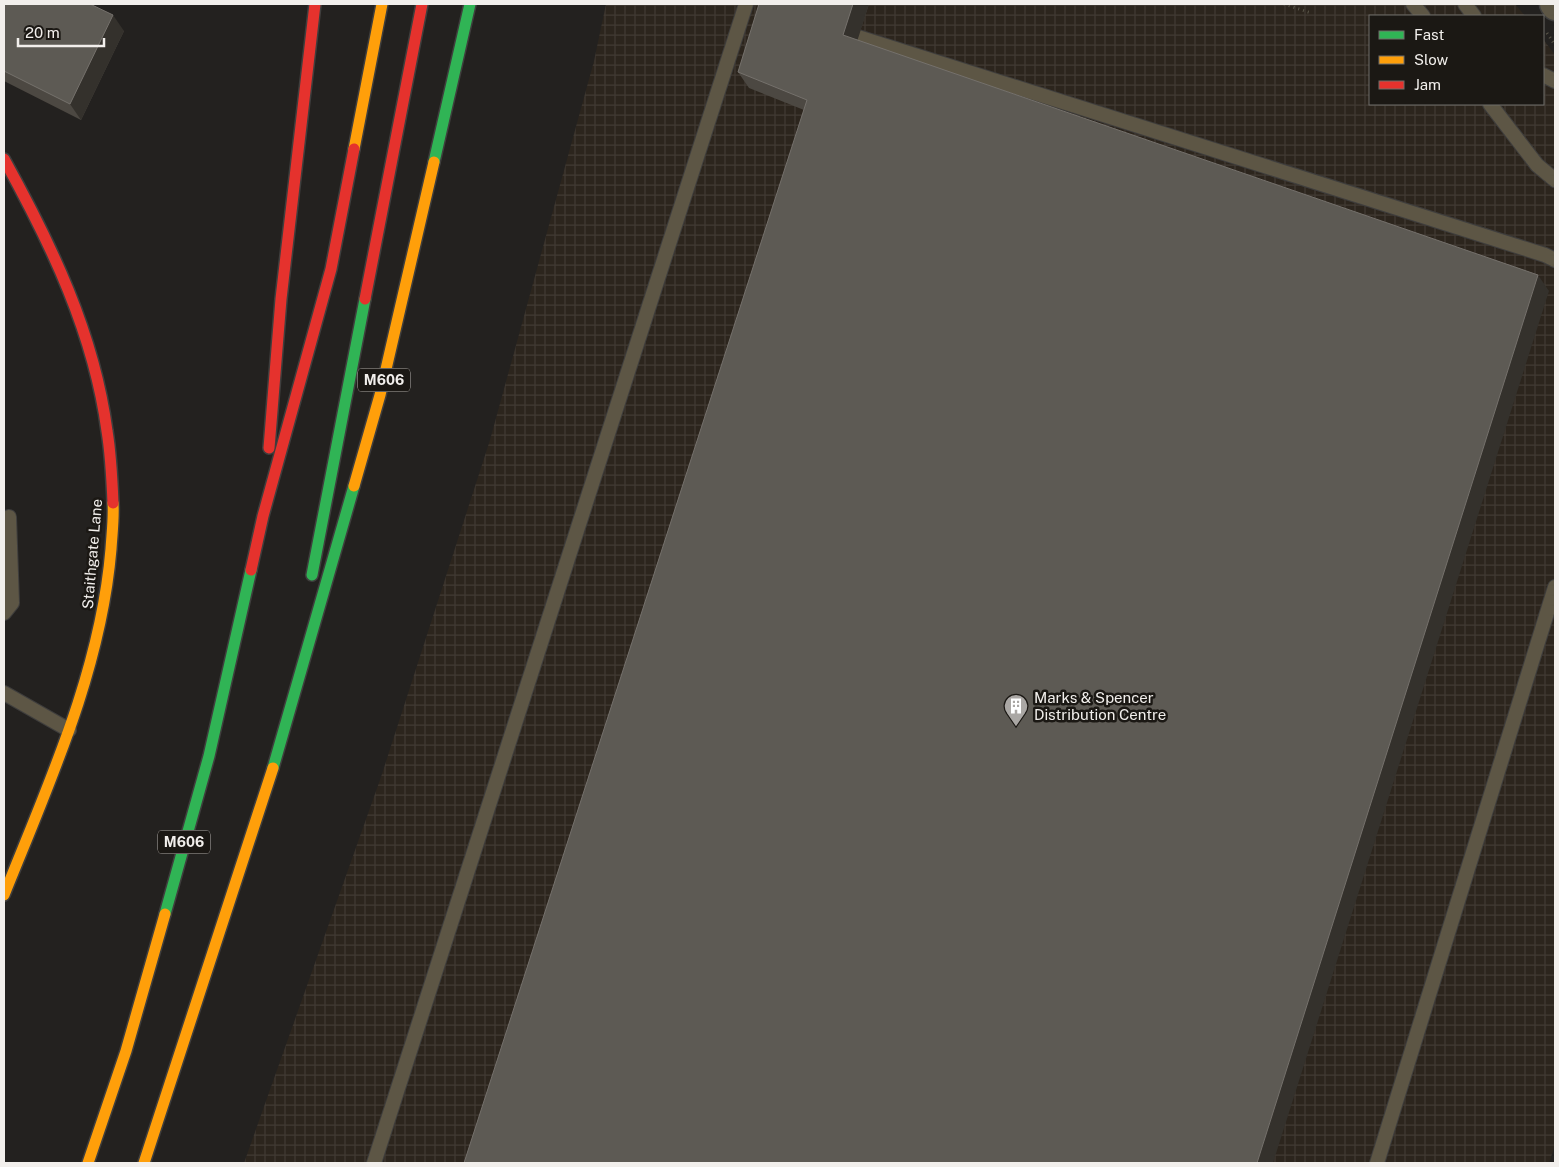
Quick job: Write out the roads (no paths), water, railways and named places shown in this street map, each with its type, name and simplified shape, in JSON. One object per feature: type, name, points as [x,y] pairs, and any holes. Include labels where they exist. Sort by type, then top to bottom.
[{"type":"main road","name":"M606","points":[[263,516],[281,299],[316,4]]},
{"type":"main road","name":"M606","points":[[88,1163],[126,1052],[209,756],[263,516],[331,269],[382,4]]},
{"type":"main road","name":"M606","points":[[310,586],[422,4]]},
{"type":"main road","name":"M606","points":[[144,1163],[278,751],[380,395],[470,4]]},
{"type":"main road","name":"Staithgate Lane","points":[[4,159],[36,217],[61,270],[85,332],[100,387],[110,458],[114,505],[110,562],[102,618],[83,687],[69,730],[4,895]]},
{"type":"main road","name":"M606","points":[[278,751],[305,615]]},
{"type":"lane","points":[[374,1163],[746,4]]},
{"type":"lane","points":[[1413,4],[1422,15]]},
{"type":"lane","points":[[1465,4],[1473,15]]},
{"type":"lane","points":[[828,28],[1545,255],[1555,260]]},
{"type":"lane","points":[[1491,105],[1537,165],[1555,180]]},
{"type":"lane","points":[[4,523],[9,517],[12,603],[4,613]]},
{"type":"lane","points":[[1377,1163],[1555,587]]},
{"type":"lane","points":[[4,692],[69,730]]},
{"type":"place","name":"Marks & Spencer Distribution Centre","points":[[1016,727]]}]
